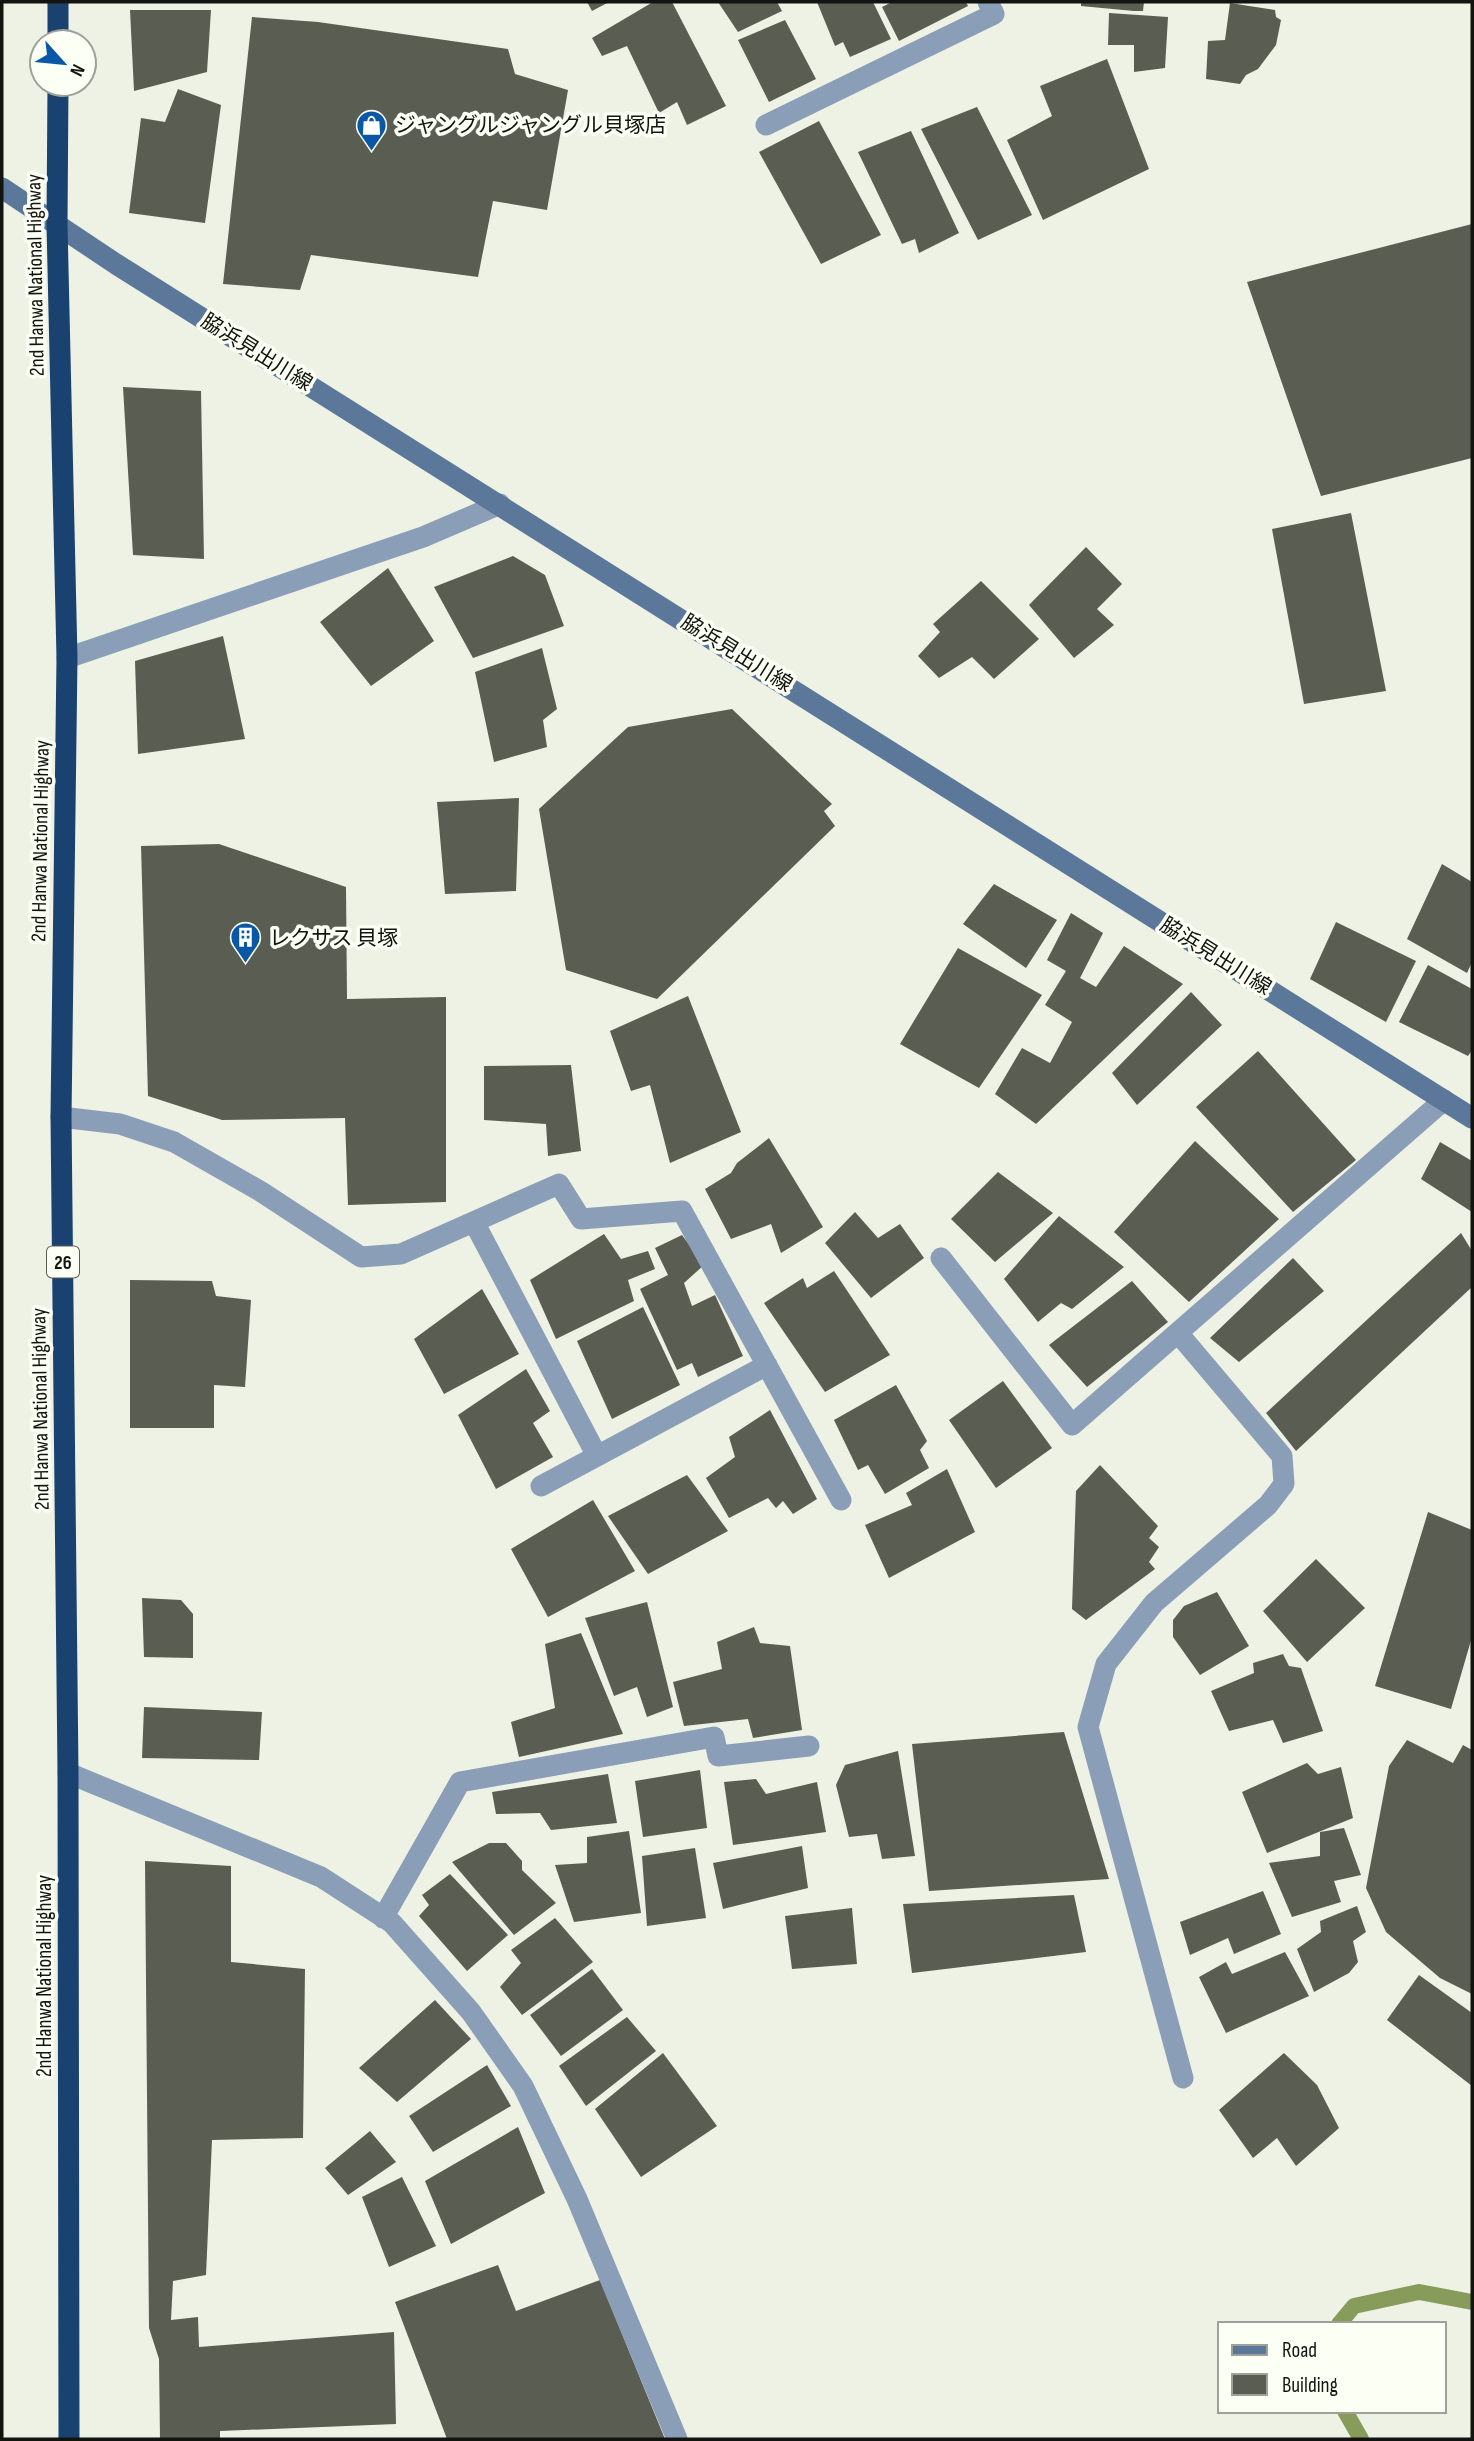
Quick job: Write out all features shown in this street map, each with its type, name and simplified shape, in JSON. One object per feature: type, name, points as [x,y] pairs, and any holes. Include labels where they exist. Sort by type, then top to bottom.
[{"type":"highway","points":[[58,2],[58,28]]},
{"type":"highway","name":"2nd Hanwa National Highway","points":[[58,98],[57,225],[66,659],[61,1117],[68,1773],[69,2439]]},
{"type":"street","points":[[766,125],[994,14],[988,2]]},
{"type":"street","name":"脇浜見出川線","points":[[2,188],[1472,1118]]},
{"type":"street","points":[[66,659],[423,537],[500,504]]},
{"type":"street","points":[[941,1258],[1072,1425],[1444,1101]]},
{"type":"street","points":[[61,1117],[120,1124],[174,1142],[260,1191],[360,1257],[401,1254],[559,1184],[581,1219],[682,1211],[841,1500]]},
{"type":"street","points":[[474,1222],[597,1456]]},
{"type":"street","points":[[1178,1333],[1282,1456],[1284,1485],[1268,1505],[1154,1603],[1106,1664],[1088,1727],[1183,2078]]},
{"type":"street","points":[[541,1486],[767,1365]]},
{"type":"street","points":[[383,1918],[460,1782],[714,1737],[718,1756],[809,1746]]},
{"type":"street","points":[[68,1773],[321,1877],[391,1923],[471,2012],[523,2086],[577,2199],[677,2439]]},
{"type":"building","points":[[587,2],[609,2],[592,11]]},
{"type":"building","points":[[653,2],[672,2],[726,106],[687,125],[677,102],[659,113],[627,46],[602,56],[592,38]]},
{"type":"building","points":[[718,2],[777,2],[782,11],[738,32]]},
{"type":"building","points":[[817,2],[873,2],[891,39],[850,57],[843,42],[835,46]]},
{"type":"building","points":[[892,2],[966,2],[968,6],[899,41],[882,7]]},
{"type":"building","points":[[1081,2],[1144,2],[1143,11],[1134,11],[1081,6]]},
{"type":"building","points":[[1230,3],[1275,10],[1276,17],[1281,20],[1276,45],[1258,69],[1246,75],[1240,84],[1206,79],[1208,41],[1225,40]]},
{"type":"building","points":[[130,10],[211,10],[207,72],[134,91]]},
{"type":"building","points":[[1109,13],[1168,17],[1165,68],[1134,72],[1134,45],[1108,45]]},
{"type":"building","points":[[252,17],[318,22],[508,49],[515,74],[568,90],[547,210],[493,201],[478,277],[311,255],[300,290],[223,284]]},
{"type":"building","points":[[785,20],[816,79],[769,102],[738,40]]},
{"type":"building","points":[[1107,59],[1149,169],[1043,220],[1007,140],[1052,116],[1040,86]]},
{"type":"building","points":[[178,89],[221,105],[205,223],[129,213],[141,118],[165,122]]},
{"type":"building","points":[[977,107],[1032,215],[978,240],[921,129]]},
{"type":"building","points":[[819,121],[881,235],[821,264],[759,152]]},
{"type":"building","points":[[911,131],[959,233],[919,253],[915,239],[902,244],[858,152]]},
{"type":"building","points":[[1472,224],[1472,458],[1321,496],[1247,282]]},
{"type":"building","points":[[123,387],[201,391],[204,559],[133,555]]},
{"type":"building","points":[[1351,513],[1386,691],[1304,704],[1272,529]]},
{"type":"building","points":[[1086,547],[1122,584],[1097,609],[1114,625],[1074,658],[1029,605]]},
{"type":"building","points":[[513,556],[545,575],[564,626],[473,658],[434,587]]},
{"type":"building","points":[[388,568],[434,641],[371,686],[320,622]]},
{"type":"building","points":[[981,581],[1039,639],[994,679],[972,657],[939,678],[918,656],[940,632],[933,624]]},
{"type":"building","points":[[223,636],[245,739],[138,754],[135,661]]},
{"type":"building","points":[[542,648],[557,709],[543,720],[547,747],[494,762],[475,672]]},
{"type":"building","points":[[732,709],[832,804],[824,811],[835,826],[657,999],[566,970],[539,809],[628,727]]},
{"type":"building","points":[[519,798],[516,891],[445,894],[437,802]]},
{"type":"building","points":[[219,844],[346,887],[347,999],[446,997],[446,1202],[348,1205],[345,1118],[222,1120],[148,1096],[141,846]]},
{"type":"building","points":[[1442,864],[1472,882],[1472,962],[1467,973],[1407,939]]},
{"type":"building","points":[[994,884],[1057,920],[1026,968],[963,924]]},
{"type":"building","points":[[1071,913],[1103,933],[1080,978],[1096,987],[1124,946],[1183,984],[1036,1124],[995,1094],[1022,1048],[1050,1063],[1072,1022],[1045,1005],[1066,971],[1047,960]]},
{"type":"building","points":[[1336,922],[1416,961],[1386,1022],[1310,979]]},
{"type":"building","points":[[958,948],[1042,995],[979,1088],[900,1044]]},
{"type":"building","points":[[1428,965],[1472,989],[1472,1050],[1468,1056],[1399,1022]]},
{"type":"building","points":[[1191,992],[1222,1025],[1137,1105],[1112,1073]]},
{"type":"building","points":[[688,996],[741,1132],[670,1163],[650,1085],[631,1091],[610,1031]]},
{"type":"building","points":[[1258,1051],[1356,1160],[1293,1212],[1196,1107]]},
{"type":"building","points":[[571,1065],[581,1151],[548,1156],[546,1124],[484,1120],[484,1066]]},
{"type":"building","points":[[769,1138],[823,1227],[781,1253],[771,1224],[731,1239],[705,1189],[731,1173],[737,1163]]},
{"type":"building","points":[[1195,1141],[1279,1219],[1189,1302],[1114,1232]]},
{"type":"building","points":[[1440,1142],[1472,1161],[1472,1212],[1421,1179]]},
{"type":"building","points":[[998,1172],[1053,1213],[995,1262],[951,1219]]},
{"type":"building","points":[[855,1212],[878,1238],[900,1224],[924,1258],[871,1298],[825,1243]]},
{"type":"building","points":[[1059,1216],[1124,1267],[1072,1309],[1061,1303],[1038,1322],[1004,1279]]},
{"type":"building","points":[[1461,1233],[1472,1251],[1472,1287],[1296,1451],[1266,1413]]},
{"type":"building","points":[[604,1234],[621,1259],[648,1251],[655,1269],[628,1280],[634,1301],[556,1339],[530,1280]]},
{"type":"building","points":[[682,1235],[704,1265],[684,1283],[692,1306],[715,1295],[743,1356],[698,1377],[692,1363],[677,1370],[640,1289],[668,1275],[655,1248]]},
{"type":"building","points":[[1293,1258],[1324,1291],[1239,1362],[1210,1338]]},
{"type":"building","points":[[834,1271],[890,1355],[825,1392],[764,1303],[803,1278],[807,1288]]},
{"type":"building","points":[[130,1280],[212,1281],[216,1296],[251,1300],[245,1387],[214,1385],[214,1428],[130,1428]]},
{"type":"building","points":[[1132,1281],[1168,1322],[1087,1387],[1049,1345]]},
{"type":"building","points":[[482,1289],[519,1354],[444,1394],[414,1339]]},
{"type":"building","points":[[643,1307],[680,1385],[612,1419],[577,1341]]},
{"type":"building","points":[[526,1369],[550,1411],[533,1423],[553,1457],[496,1489],[458,1415]]},
{"type":"building","points":[[1003,1381],[1052,1448],[996,1488],[949,1420]]},
{"type":"building","points":[[896,1385],[927,1441],[920,1450],[929,1468],[885,1494],[868,1465],[858,1470],[834,1420]]},
{"type":"building","points":[[770,1410],[817,1499],[793,1514],[783,1501],[776,1508],[768,1498],[729,1518],[706,1478],[735,1457],[729,1437]]},
{"type":"building","points":[[1100,1465],[1158,1526],[1149,1538],[1159,1547],[1149,1562],[1155,1569],[1086,1620],[1072,1609],[1076,1491]]},
{"type":"building","points":[[947,1469],[975,1532],[889,1578],[865,1525],[912,1505],[906,1493]]},
{"type":"building","points":[[687,1475],[728,1531],[648,1574],[608,1516]]},
{"type":"building","points":[[593,1500],[635,1571],[548,1617],[511,1549]]},
{"type":"building","points":[[1428,1512],[1472,1530],[1472,1637],[1451,1709],[1375,1686]]},
{"type":"building","points":[[1316,1559],[1365,1608],[1307,1662],[1263,1611]]},
{"type":"building","points":[[1217,1592],[1249,1646],[1200,1675],[1173,1637],[1173,1620],[1184,1606]]},
{"type":"building","points":[[142,1598],[181,1600],[193,1614],[193,1658],[144,1657]]},
{"type":"building","points":[[647,1602],[673,1707],[647,1717],[637,1687],[614,1696],[585,1618]]},
{"type":"building","points":[[754,1627],[760,1643],[790,1646],[802,1730],[753,1738],[748,1719],[684,1726],[673,1682],[722,1669],[717,1642]]},
{"type":"building","points":[[581,1633],[623,1734],[519,1757],[511,1722],[555,1708],[545,1644]]},
{"type":"building","points":[[1283,1654],[1289,1666],[1301,1668],[1323,1731],[1283,1743],[1273,1720],[1229,1731],[1211,1691],[1254,1673],[1253,1663]]},
{"type":"building","points":[[144,1707],[262,1712],[259,1760],[142,1758]]},
{"type":"building","points":[[1064,1732],[1109,1879],[929,1891],[912,1744]]},
{"type":"building","points":[[1407,1740],[1453,1763],[1463,1745],[1472,1750],[1472,1994],[1440,1978],[1386,1932],[1366,1888],[1389,1766]]},
{"type":"building","points":[[898,1751],[915,1856],[882,1859],[877,1834],[849,1837],[836,1785],[845,1765]]},
{"type":"building","points":[[1307,1763],[1318,1774],[1341,1767],[1353,1818],[1267,1853],[1242,1792]]},
{"type":"building","points":[[700,1770],[707,1828],[643,1837],[635,1781]]},
{"type":"building","points":[[608,1774],[617,1823],[551,1830],[540,1813],[496,1814],[492,1792]]},
{"type":"building","points":[[756,1779],[766,1794],[817,1782],[826,1832],[733,1845],[724,1782]]},
{"type":"building","points":[[1344,1828],[1361,1875],[1334,1881],[1341,1902],[1292,1917],[1269,1863],[1320,1856],[1320,1832]]},
{"type":"building","points":[[629,1831],[641,1913],[574,1922],[555,1865],[587,1863],[587,1837]]},
{"type":"building","points":[[489,1843],[506,1843],[522,1861],[522,1870],[556,1903],[514,1935],[452,1862]]},
{"type":"building","points":[[802,1846],[808,1888],[723,1909],[713,1863]]},
{"type":"building","points":[[695,1848],[706,1918],[647,1926],[642,1856]]},
{"type":"building","points":[[145,1861],[231,1866],[231,1962],[305,1969],[303,2138],[212,2140],[206,2275],[173,2281],[171,2320],[198,2317],[199,2347],[394,2332],[396,2424],[220,2431],[220,2439],[160,2439],[159,2359],[149,2328]]},
{"type":"building","points":[[450,1874],[508,1935],[467,1971],[419,1916],[429,1905],[422,1895]]},
{"type":"building","points":[[1263,1891],[1281,1934],[1234,1954],[1228,1938],[1190,1955],[1180,1922]]},
{"type":"building","points":[[1074,1895],[1086,1952],[912,1973],[903,1904]]},
{"type":"building","points":[[1357,1906],[1366,1932],[1353,1941],[1358,1962],[1349,1973],[1314,1992],[1297,1949],[1321,1932],[1320,1921]]},
{"type":"building","points":[[852,1908],[857,1964],[792,1969],[785,1916]]},
{"type":"building","points":[[555,1918],[593,1962],[522,2015],[500,1987],[521,1963],[511,1950]]},
{"type":"building","points":[[1285,1952],[1309,1996],[1226,2033],[1199,1977],[1226,1962],[1232,1974]]},
{"type":"building","points":[[592,1969],[623,2010],[561,2056],[530,2015]]},
{"type":"building","points":[[1419,1975],[1472,2013],[1472,2086],[1387,2020]]},
{"type":"building","points":[[435,2000],[471,2039],[397,2102],[359,2068]]},
{"type":"building","points":[[627,2017],[656,2051],[586,2106],[559,2066]]},
{"type":"building","points":[[663,2053],[717,2126],[641,2177],[595,2109]]},
{"type":"building","points":[[1284,2053],[1317,2085],[1339,2128],[1296,2166],[1277,2138],[1253,2158],[1219,2110]]},
{"type":"building","points":[[487,2065],[511,2106],[433,2152],[409,2116]]},
{"type":"building","points":[[518,2127],[545,2193],[451,2244],[425,2181]]},
{"type":"building","points":[[370,2131],[396,2162],[348,2195],[325,2168]]},
{"type":"building","points":[[402,2177],[436,2246],[389,2267],[362,2197]]},
{"type":"building","points":[[498,2265],[516,2311],[600,2280],[665,2439],[447,2439],[395,2302]]},
{"type":"waterway","points":[[1341,2322],[1354,2306],[1419,2292],[1472,2302]]},
{"type":"waterway","points":[[1346,2413],[1361,2439]]},
{"type":"place","name":"ジャングルジャングル貝塚店","points":[[372,152]]},
{"type":"place","name":"レクサス 貝塚","points":[[246,965]]}]
